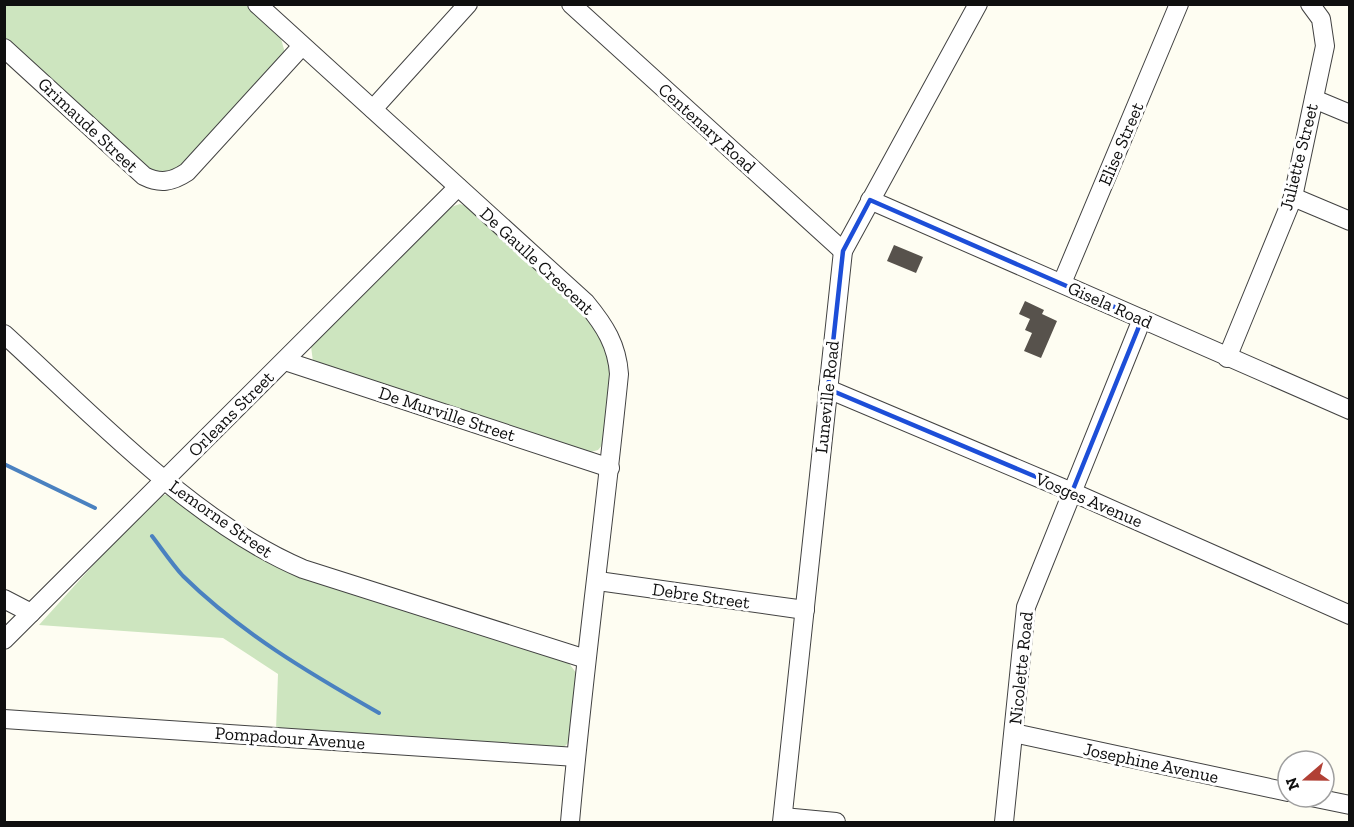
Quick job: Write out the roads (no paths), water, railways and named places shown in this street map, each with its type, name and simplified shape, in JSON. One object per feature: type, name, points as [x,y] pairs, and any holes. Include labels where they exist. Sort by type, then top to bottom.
[{"type":"street","name":"De Gaulle Crescent","points":[[256,4],[586,303],[611,337],[618,356],[619,374],[598,581],[586,659],[570,822]]},
{"type":"street","points":[[373,109],[468,4]]},
{"type":"street","name":"Centenary Road","points":[[571,4],[843,251]]},
{"type":"street","name":"Luneville Road","points":[[782,820],[843,251],[978,4]]},
{"type":"street","name":"Elise Street","points":[[1062,283],[1179,4]]},
{"type":"street","name":"Juliette Street","points":[[1227,358],[1293,197],[1325,46],[1321,19],[1310,4]]},
{"type":"street","name":"Grimaude Street","points":[[4,48],[144,176],[155,182],[165,182],[176,179],[187,172],[302,46]]},
{"type":"street","points":[[1314,99],[1350,114]]},
{"type":"street","name":"Orleans Street","points":[[4,640],[458,187]]},
{"type":"street","points":[[1293,197],[1350,221]]},
{"type":"street","name":"Gisela Road","points":[[870,200],[1350,410]]},
{"type":"street","name":"Nicolette Road","points":[[1004,822],[1026,607],[1142,319]]},
{"type":"street","name":"Lemorne Street","points":[[4,334],[164,480],[276,557],[303,568],[586,659]]},
{"type":"street","name":"De Murville Street","points":[[285,361],[610,468]]},
{"type":"street","name":"Vosges Avenue","points":[[828,389],[1072,492],[1350,615]]},
{"type":"street","name":"Debre Street","points":[[598,581],[805,610]]},
{"type":"street","points":[[4,599],[31,613]]},
{"type":"street","name":"Pompadour Avenue","points":[[4,719],[576,757]]},
{"type":"street","name":"Josephine Avenue","points":[[1014,733],[1276,789]]},
{"type":"street","points":[[782,820],[836,822]]},
{"type":"waterway","points":[[4,464],[95,508]]},
{"type":"waterway","points":[[152,536],[183,576],[228,616],[276,651],[379,713]]}]
